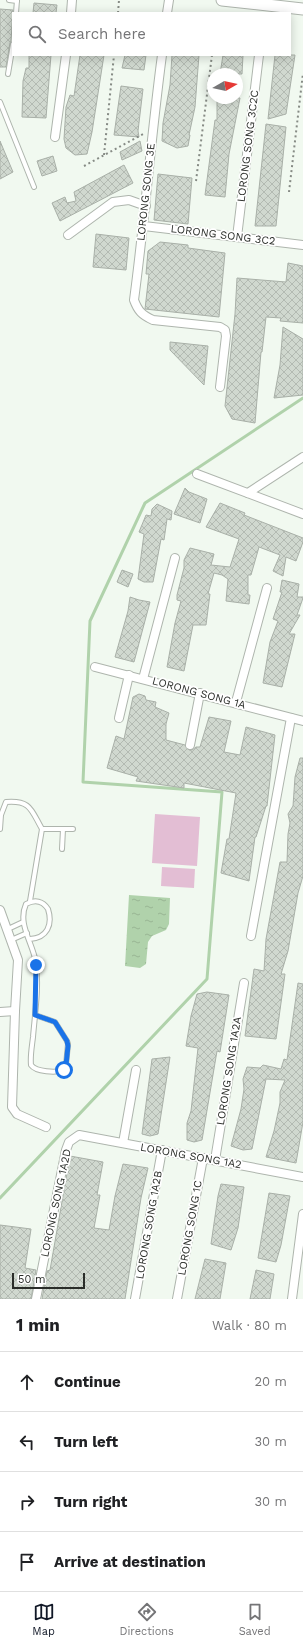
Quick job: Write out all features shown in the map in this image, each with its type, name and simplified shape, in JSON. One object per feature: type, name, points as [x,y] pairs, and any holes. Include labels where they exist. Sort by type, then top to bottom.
[{"type":"street","points":[[71,12],[72,0]]},
{"type":"street","points":[[167,12],[169,0]]},
{"type":"street","points":[[222,0],[255,2],[303,9]]},
{"type":"street","points":[[55,137],[66,56]]},
{"type":"street","name":"LORONG SONG 3E","points":[[162,56],[152,130],[144,226],[134,300],[137,308],[143,315],[153,320],[220,327],[225,330],[226,336],[220,387]]},
{"type":"street","name":"LORONG SONG 3C2C","points":[[238,237],[259,56]]},
{"type":"street","points":[[68,235],[113,202],[129,200],[146,206]]},
{"type":"street","name":"LORONG SONG 3C2","points":[[144,226],[303,245]]},
{"type":"street","points":[[248,493],[303,457]]},
{"type":"street","points":[[196,474],[303,514]]},
{"type":"street","points":[[143,679],[175,558]]},
{"type":"street","points":[[236,702],[267,588]]},
{"type":"street","name":"LORONG SONG 1A","points":[[95,667],[236,702],[303,721]]},
{"type":"street","points":[[119,718],[129,675]]},
{"type":"street","points":[[190,745],[200,693]]},
{"type":"street","points":[[251,936],[291,718]]},
{"type":"street","points":[[0,910],[18,960],[12,1107],[17,1114],[46,1127]]},
{"type":"street","name":"LORONG SONG 1A2A","points":[[215,1160],[244,983]]},
{"type":"street","points":[[0,1012],[15,1011]]},
{"type":"street","points":[[123,1143],[136,1070]]},
{"type":"street","name":"LORONG SONG 1A2","points":[[79,1135],[303,1177]]},
{"type":"street","name":"LORONG SONG 1A2D","points":[[36,1299],[66,1150],[69,1142],[79,1135]]},
{"type":"street","name":"LORONG SONG 1A2B","points":[[135,1299],[162,1150]]},
{"type":"street","name":"LORONG SONG 1C","points":[[177,1299],[203,1158]]},
{"type":"street","points":[[292,1299],[303,1214]]},
{"type":"lane","points":[[9,0],[17,0],[16,12]]},
{"type":"lane","points":[[8,74],[12,50]]},
{"type":"lane","points":[[0,102],[34,187]]},
{"type":"lane","points":[[0,829],[1,815],[6,802],[18,801],[28,805],[42,829],[30,902]]},
{"type":"lane","points":[[42,829],[73,829]]},
{"type":"lane","points":[[62,849],[63,829]]},
{"type":"lane","points":[[30,939],[40,938],[45,934],[49,924],[50,913],[46,906],[41,902],[30,902],[26,904],[23,922],[34,949],[36,965],[35,1015],[31,1065],[37,1070],[64,1070],[68,1046],[67,1041],[55,1022],[35,1015]]},
{"type":"lane","points":[[8,929],[23,922]]},
{"type":"lane","points":[[11,940],[27,933]]},
{"type":"path","points":[[118,12],[119,0]]},
{"type":"path","points":[[104,155],[114,56]]},
{"type":"path","points":[[196,181],[212,56]]},
{"type":"path","points":[[289,192],[303,73]]},
{"type":"path","points":[[84,166],[152,130]]},
{"type":"shaded area","points":[[155,814],[200,817],[197,866],[152,863]]},
{"type":"shaded area","points":[[162,867],[195,869],[194,888],[161,886]]},
{"type":"water","points":[[129,895],[170,898],[169,924],[166,930],[152,936],[148,942],[146,964],[140,968],[125,966]]},
{"type":"building","points":[[34,3],[57,5],[56,12],[33,12]]},
{"type":"building","points":[[0,9],[13,10],[11,41],[6,67],[0,67]]},
{"type":"building","points":[[295,55],[286,114],[268,119],[275,56]]},
{"type":"building","points":[[29,56],[51,56],[46,118],[22,117],[23,81],[26,68],[29,68]]},
{"type":"building","points":[[80,56],[104,56],[92,132],[87,154],[75,155],[66,148],[64,139],[66,107],[70,95],[74,96]]},
{"type":"building","points":[[125,56],[146,56],[144,70],[122,68]]},
{"type":"building","points":[[172,56],[199,56],[195,107],[188,146],[177,148],[162,141],[163,123],[170,85]]},
{"type":"building","points":[[223,56],[243,56],[242,68],[221,68]]},
{"type":"building","points":[[121,86],[143,89],[138,131],[139,137],[114,135]]},
{"type":"building","points":[[217,104],[239,104],[229,154],[225,197],[205,195],[215,120],[217,120]]},
{"type":"building","points":[[266,124],[286,127],[276,226],[255,226]]},
{"type":"building","points":[[0,141],[13,172],[0,179]]},
{"type":"building","points":[[140,141],[142,151],[122,160],[120,152]]},
{"type":"building","points":[[53,156],[57,171],[42,176],[37,161]]},
{"type":"building","points":[[124,165],[133,183],[60,221],[52,203],[65,197],[67,203],[76,201],[74,192]]},
{"type":"building","points":[[158,174],[192,178],[188,224],[154,220]]},
{"type":"building","points":[[96,234],[129,238],[126,270],[93,267]]},
{"type":"building","points":[[160,242],[188,245],[188,248],[225,253],[219,317],[145,309],[149,274],[146,274],[148,251]]},
{"type":"building","points":[[288,263],[303,266],[303,323],[280,321],[281,318],[266,317],[261,352],[255,423],[232,419],[225,406],[235,314],[237,278],[286,282]]},
{"type":"building","points":[[283,327],[303,339],[303,395],[274,398],[280,365]]},
{"type":"building","points":[[170,342],[208,346],[204,385],[170,350]]},
{"type":"building","points":[[185,488],[189,492],[207,499],[200,523],[174,514]]},
{"type":"building","points":[[220,503],[245,513],[244,515],[303,538],[303,542],[296,561],[286,557],[283,576],[273,571],[280,555],[259,547],[251,575],[248,575],[248,595],[250,595],[249,604],[226,601],[228,579],[222,575],[214,573],[208,594],[210,594],[206,625],[193,625],[184,671],[167,667],[175,623],[181,601],[177,600],[177,595],[184,568],[184,560],[190,548],[214,554],[211,565],[230,567],[239,539],[206,527]]},
{"type":"building","points":[[157,504],[172,511],[171,520],[167,519],[164,540],[161,539],[153,582],[144,582],[138,579],[144,534],[139,532],[146,515],[151,516],[152,509]]},
{"type":"building","points":[[122,570],[133,574],[128,587],[117,582]]},
{"type":"building","points":[[282,580],[299,584],[297,597],[303,598],[297,615],[300,615],[289,634],[295,634],[282,687],[263,683],[270,642],[278,621],[273,619],[282,592],[280,592]]},
{"type":"building","points":[[130,597],[150,602],[134,662],[115,657],[128,611]]},
{"type":"building","points":[[139,694],[145,696],[146,700],[156,702],[155,707],[169,713],[166,724],[166,740],[185,745],[189,750],[200,747],[209,717],[231,721],[224,752],[240,755],[246,727],[275,735],[267,806],[255,837],[249,881],[221,873],[227,839],[229,839],[236,793],[184,783],[184,788],[136,781],[138,777],[107,768],[116,736],[124,739],[133,697]]},
{"type":"building","points":[[300,758],[303,758],[303,876],[298,893],[288,951],[281,974],[285,974],[276,1039],[245,1036],[254,969],[264,971],[266,939],[280,862],[287,862],[290,823],[288,814],[293,806],[295,777]]},
{"type":"building","points":[[298,983],[303,984],[303,1122],[296,1163],[266,1157],[274,1131],[280,1103],[280,1092],[285,1080],[266,1079],[252,1149],[243,1150],[231,1146],[241,1109],[244,1089],[243,1079],[247,1067],[260,1068],[263,1065],[281,1069],[284,1059],[287,1060]]},
{"type":"building","points":[[207,992],[229,995],[220,1052],[217,1051],[202,1140],[194,1142],[187,1140],[187,1123],[191,1111],[198,1048],[186,1046],[191,1016],[197,994]]},
{"type":"building","points":[[170,1057],[158,1134],[150,1136],[142,1134],[152,1059]]},
{"type":"building","points":[[70,1156],[103,1162],[97,1195],[100,1195],[94,1228],[109,1230],[123,1164],[148,1168],[141,1198],[125,1299],[42,1299],[47,1271],[50,1270]]},
{"type":"building","points":[[221,1184],[244,1187],[238,1228],[231,1250],[211,1244]]},
{"type":"building","points":[[269,1193],[290,1196],[281,1245],[276,1262],[258,1258]]},
{"type":"building","points":[[0,1225],[31,1229],[25,1268],[36,1270],[31,1299],[0,1299]]},
{"type":"building","points":[[205,1259],[226,1263],[220,1299],[195,1299]]},
{"type":"building","points":[[256,1270],[274,1274],[270,1299],[250,1299]]},
{"type":"waterway","points":[[0,1198],[207,979],[222,792],[83,782],[90,621],[145,503],[303,398]]},
{"type":"route","points":[[36,965],[35,1015],[55,1022],[67,1041],[66,1067],[64,1070]]}]
